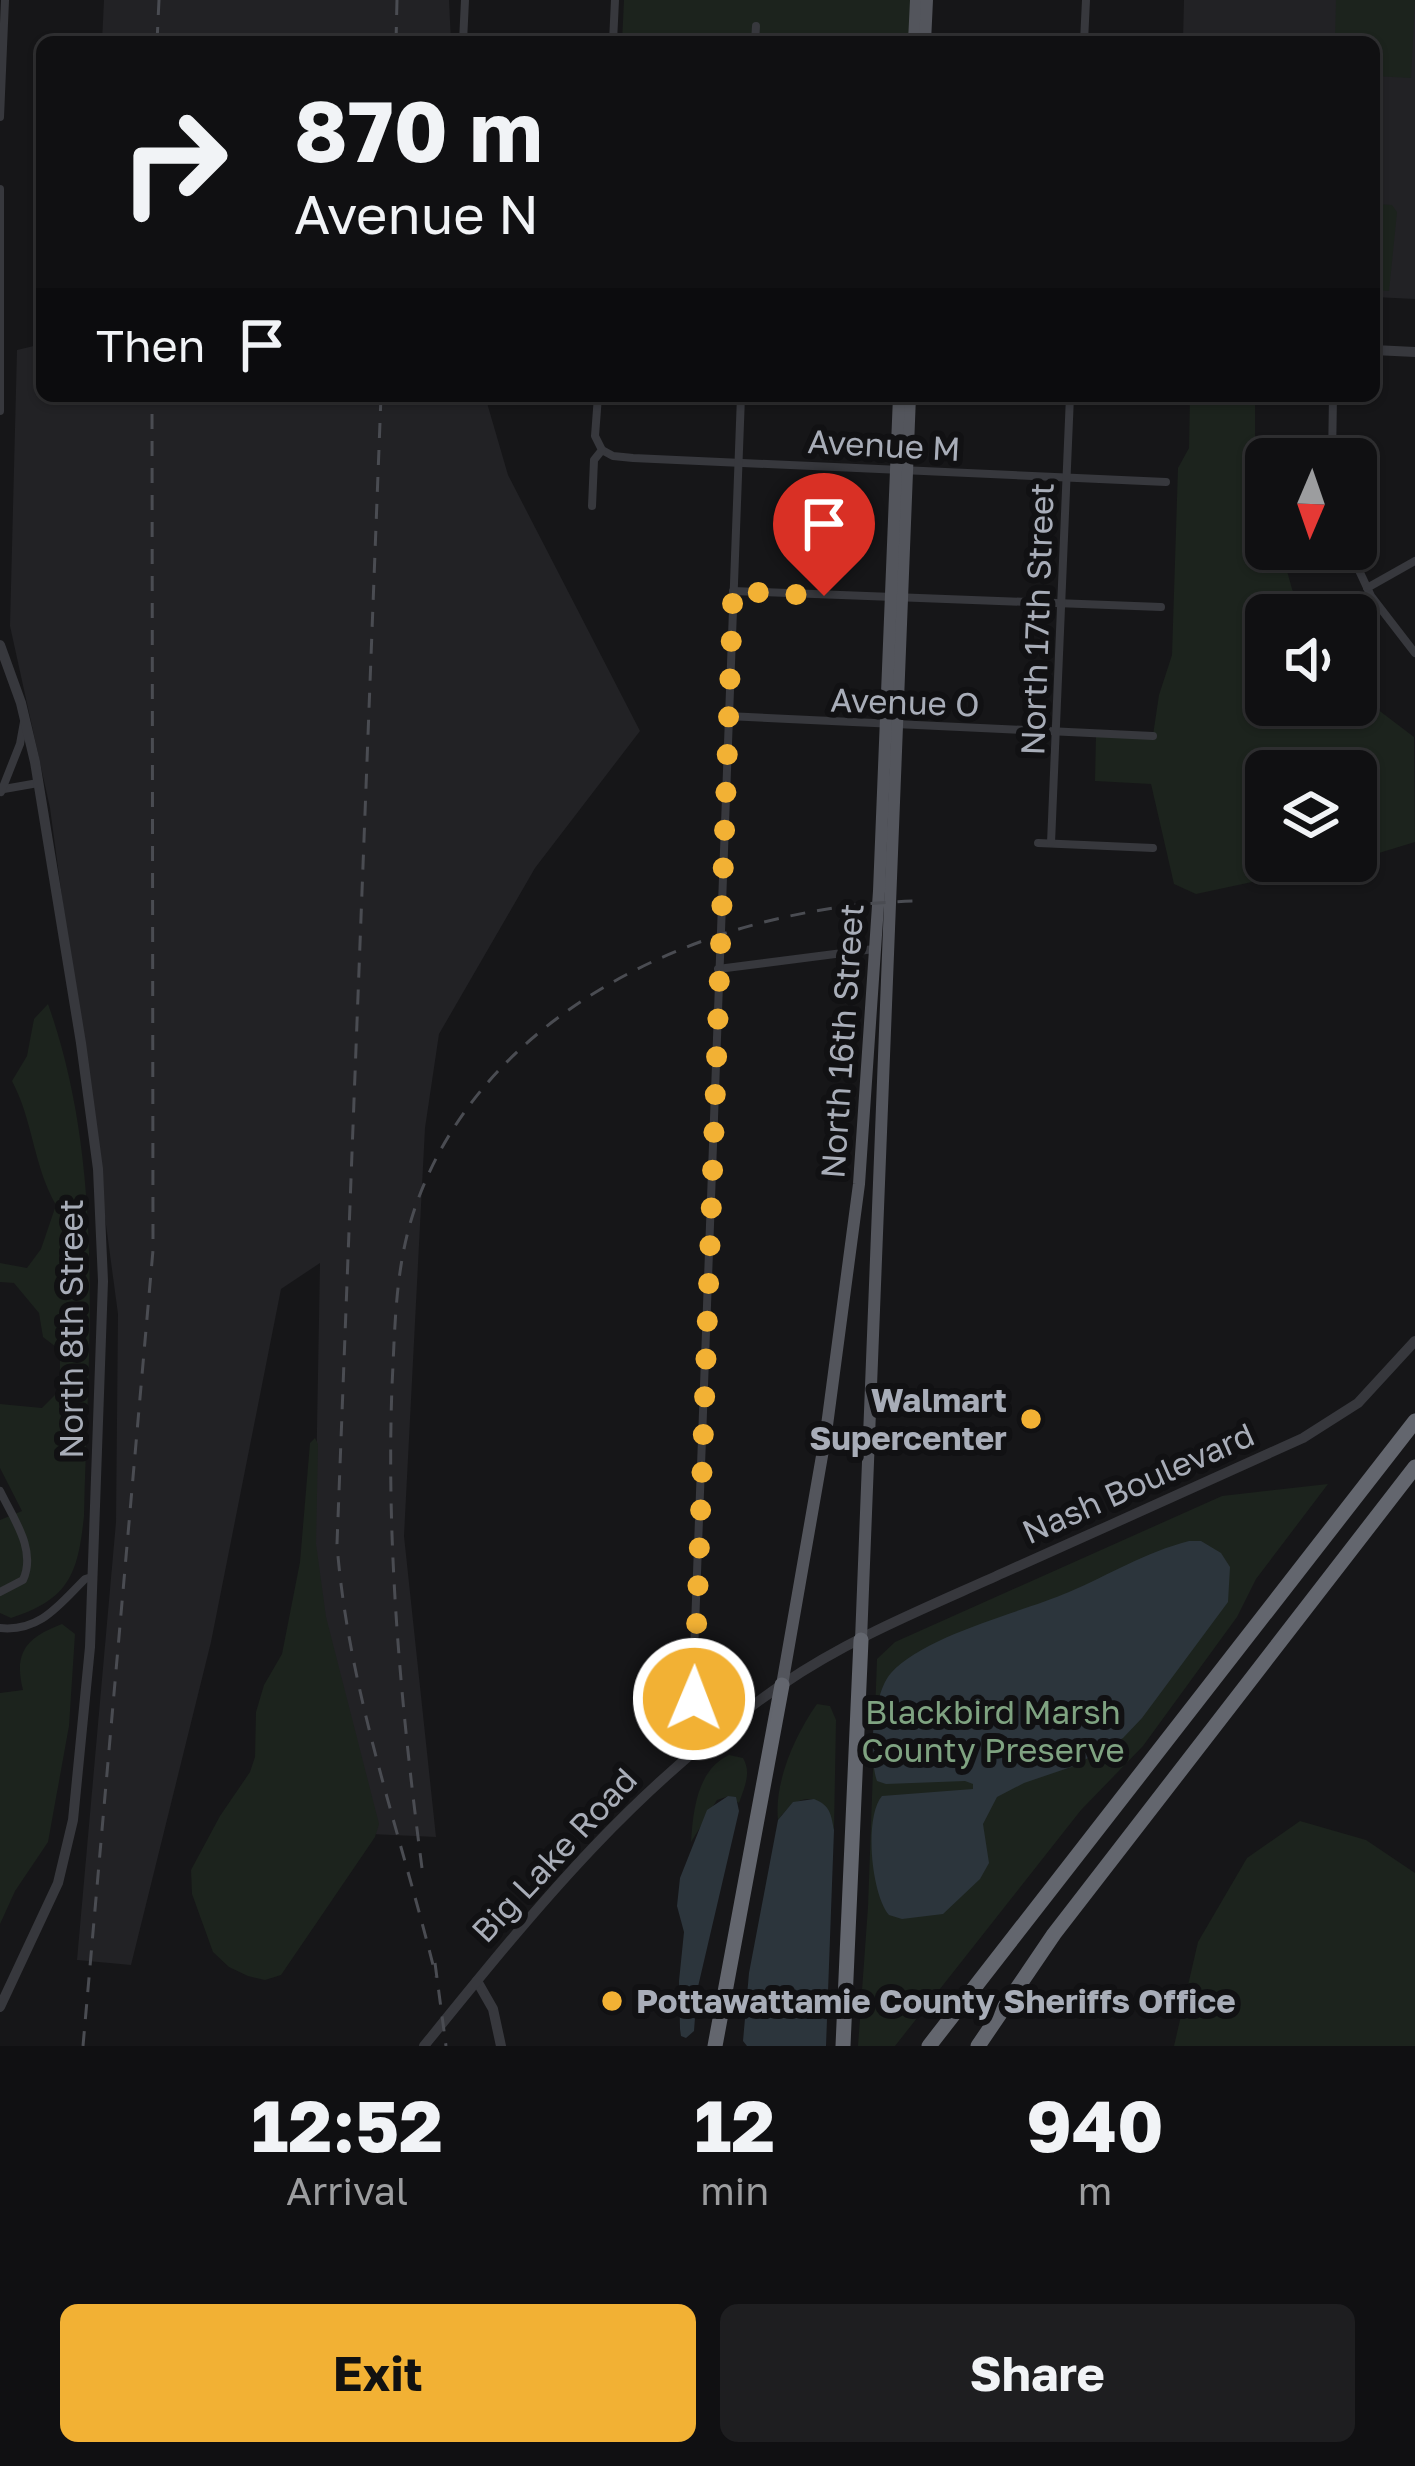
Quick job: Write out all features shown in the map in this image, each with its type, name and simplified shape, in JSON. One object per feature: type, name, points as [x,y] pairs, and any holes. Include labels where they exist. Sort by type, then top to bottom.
[{"type":"highway","points":[[929,2046],[1415,1421]]},
{"type":"highway","points":[[978,2046],[1054,1934],[1415,1467]]},
{"type":"highway","points":[[843,2046],[861,1640]]},
{"type":"highway","points":[[716,2046],[782,1685]]},
{"type":"main road","points":[[914,36],[916,0]]},
{"type":"main road","points":[[925,36],[927,0]]},
{"type":"main road","name":"North 16th Street","points":[[899,402],[902,470]]},
{"type":"main road","name":"North 16th Street","points":[[861,1640],[891,725],[909,402]]},
{"type":"main road","name":"North 16th Street","points":[[782,1685],[848,1281],[891,725]]},
{"type":"street","points":[[0,116],[5,0]]},
{"type":"street","points":[[463,36],[465,0]]},
{"type":"street","points":[[613,36],[615,0]]},
{"type":"street","points":[[1084,36],[1086,0]]},
{"type":"street","points":[[755,36],[756,26]]},
{"type":"street","points":[[0,189],[0,411]]},
{"type":"street","points":[[1380,350],[1415,352]]},
{"type":"street","points":[[592,506],[594,460],[602,450],[595,436],[598,402]]},
{"type":"street","points":[[709,1740],[697,1720],[693,1690],[741,402]]},
{"type":"street","name":"North 17th Street","points":[[1051,843],[1070,402]]},
{"type":"street","points":[[1332,438],[1333,402]]},
{"type":"street","name":"Avenue M","points":[[602,450],[613,456],[1166,482]]},
{"type":"street","points":[[1367,588],[1415,561]]},
{"type":"street","points":[[1359,570],[1415,652]]},
{"type":"street","points":[[733,591],[1162,607]]},
{"type":"street","name":"North 8th Street","points":[[0,645],[24,714],[38,783],[84,1064],[99,1191],[103,1281],[93,1576],[81,1759],[70,1843],[58,1883],[0,2007]]},
{"type":"street","points":[[0,793],[20,744],[24,714]]},
{"type":"street","name":"Avenue O","points":[[728,716],[1153,736]]},
{"type":"street","points":[[0,793],[14,785],[38,783]]},
{"type":"street","points":[[1038,843],[1154,848]]},
{"type":"street","points":[[718,969],[874,949]]},
{"type":"street","name":"Nash Boulevard","points":[[861,1640],[1303,1438],[1358,1403],[1415,1341]]},
{"type":"street","points":[[0,1491],[18,1525],[28,1559],[23,1580],[0,1592]]},
{"type":"street","points":[[0,1628],[37,1624],[93,1576]]},
{"type":"street","name":"Big Lake Road","points":[[424,2046],[578,1859],[709,1740],[782,1685],[861,1640]]},
{"type":"street","points":[[477,1981],[493,2009],[501,2046]]},
{"type":"shaded area","points":[[104,0],[449,0],[451,36],[102,36]]},
{"type":"shaded area","points":[[1184,0],[1415,0],[1415,299],[1380,297],[1380,36],[1183,36]]},
{"type":"shaded area","points":[[36,345],[36,402],[487,402],[508,475],[640,731],[535,868],[439,1034],[425,1128],[404,1536],[436,1837],[371,1834],[314,1594],[320,1263],[281,1289],[211,1642],[131,1965],[77,1960],[116,1522],[118,1314],[50,808],[10,626],[17,350]]},
{"type":"shaded area","name":"Blackbird Marsh County Preserve","points":[[1189,1541],[1201,1541],[1221,1553],[1230,1567],[1228,1602],[1142,1718],[1123,1738],[1074,1766],[997,1797],[983,1824],[989,1863],[980,1879],[943,1914],[902,1919],[889,1915],[878,1890],[872,1856],[873,1820],[882,1796],[973,1789],[965,1781],[877,1781],[874,1725],[880,1695],[891,1673],[906,1659],[949,1636]]},
{"type":"shaded area","points":[[728,1796],[736,1797],[739,1811],[697,1991],[694,2031],[686,2038],[680,2029],[684,1932],[677,1906],[680,1878],[707,1810]]},
{"type":"shaded area","points":[[814,1799],[829,1811],[834,1830],[826,2046],[747,2046],[743,2041],[749,1973],[778,1820],[793,1802]]},
{"type":"green space","points":[[624,0],[915,0],[914,36],[622,36]]},
{"type":"green space","points":[[1336,0],[1415,0],[1411,78],[1380,76],[1380,36],[1335,36]]},
{"type":"green space","points":[[1380,204],[1392,205],[1397,212],[1389,291],[1380,290]]},
{"type":"green space","points":[[1190,402],[1255,402],[1255,438],[1245,438],[1245,570],[1287,570],[1294,594],[1245,594],[1245,726],[1377,726],[1377,709],[1414,737],[1415,842],[1377,854],[1377,750],[1245,750],[1245,882],[1252,882],[1196,894],[1174,884],[1151,784],[1095,781],[1096,734],[1153,735],[1172,655],[1178,468],[1189,448]]},
{"type":"green space","points":[[48,1004],[79,1129],[86,1193],[90,1322],[84,1516],[67,1581],[46,1602],[11,1618],[0,1613],[0,1520],[22,1511],[0,1468],[0,1404],[42,1408],[60,1390],[60,1350],[43,1337],[39,1313],[14,1283],[0,1282],[0,1263],[27,1268],[41,1249],[56,1205],[12,1081],[27,1056],[34,1019]]},
{"type":"green space","points":[[315,1438],[316,1544],[326,1617],[379,1824],[375,1837],[281,1975],[265,1980],[229,1967],[213,1952],[192,1894],[191,1870],[255,1757],[256,1712],[264,1685],[282,1654],[300,1562],[310,1443]]},
{"type":"green space","name":"Blackbird Marsh County Preserve","points":[[1328,1484],[1256,1579],[1237,1617],[1143,1746],[1081,1810],[895,2046],[858,2046],[877,1659],[895,1642],[1222,1496]]},
{"type":"green space","points":[[62,1624],[75,1634],[69,1726],[48,1842],[15,1891],[0,1924],[0,1693],[23,1690],[20,1665],[26,1647]]},
{"type":"green space","points":[[817,1704],[830,1706],[836,1720],[834,1830],[825,1808],[811,1799],[795,1803],[778,1820],[779,1790],[788,1759]]},
{"type":"green space","points":[[729,1755],[743,1758],[747,1769],[739,1803],[729,1796],[717,1800],[691,1842],[703,1781]]},
{"type":"green space","points":[[1300,1821],[1366,1840],[1415,1873],[1415,2046],[1174,2046],[1198,1942],[1247,1858]]},
{"type":"railway","points":[[157,36],[159,0]]},
{"type":"railway","points":[[396,36],[397,0]]},
{"type":"railway","points":[[83,2046],[153,1250],[152,402]]},
{"type":"railway","points":[[381,402],[337,1544],[364,1708],[436,1977]]},
{"type":"railway","points":[[422,1868],[397,1627],[392,1386],[397,1299],[407,1235],[446,1141],[491,1078],[548,1025],[613,982],[685,948],[761,923],[838,907],[915,901]]},
{"type":"railway","points":[[435,1963],[446,2046]]},
{"type":"place","name":"Walmart Supercenter","points":[[1031,1419]]},
{"type":"place","name":"Pottawattamie County Sheriffs Office","points":[[612,2001]]},
{"type":"route","points":[[694,1699],[733,591],[824,596]]}]
